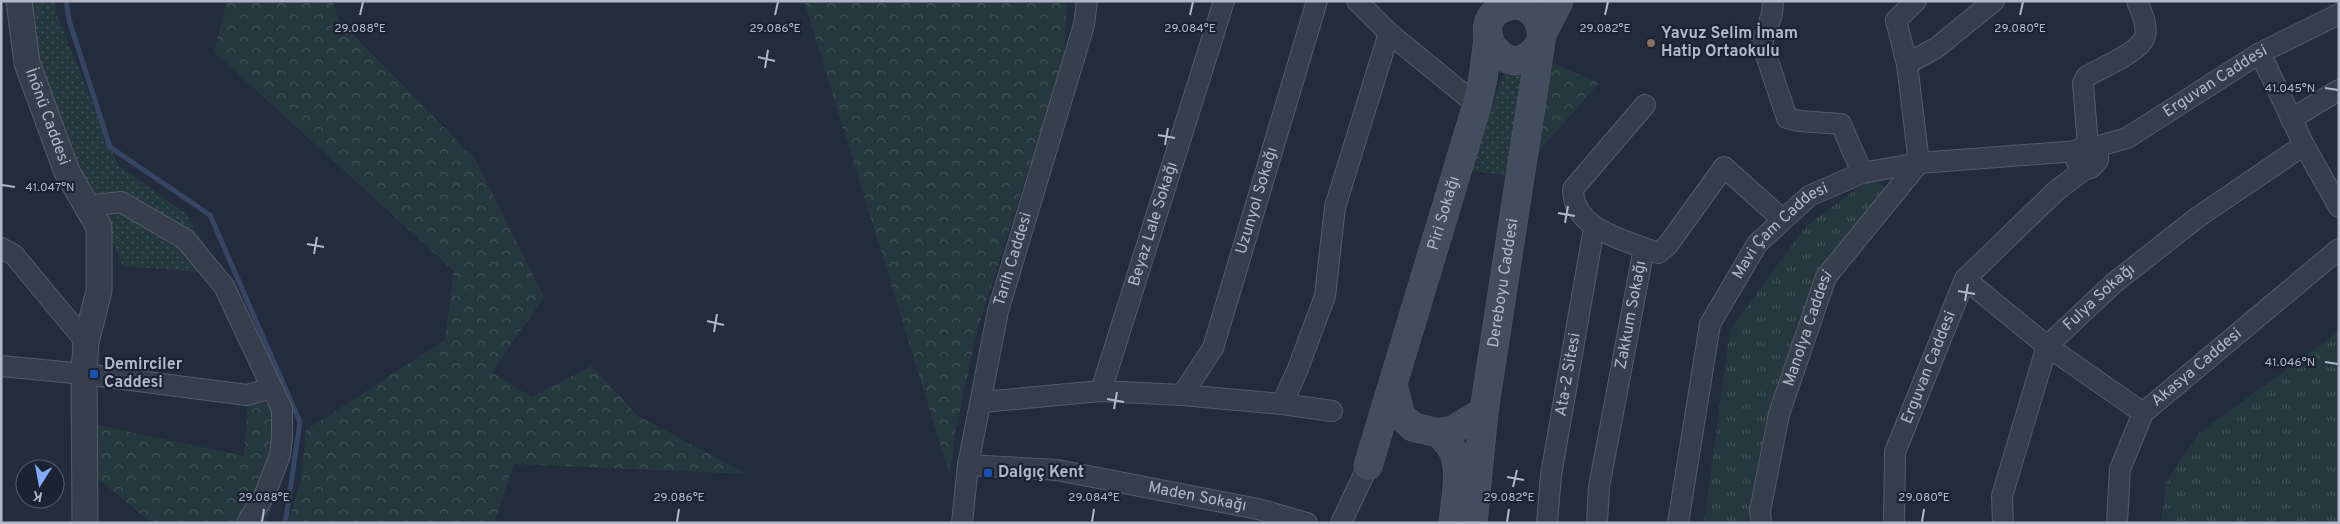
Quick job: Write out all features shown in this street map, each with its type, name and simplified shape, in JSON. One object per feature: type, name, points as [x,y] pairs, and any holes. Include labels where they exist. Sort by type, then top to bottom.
[{"type":"main road","points":[[1482,1],[1488,35],[1497,54],[1513,60],[1530,56],[1559,1]]},
{"type":"main road","points":[[1488,35],[1495,13],[1517,3],[1537,16],[1541,24],[1541,38]]},
{"type":"main road","name":"Piri Sokağı","points":[[1368,466],[1476,105],[1483,78],[1488,35]]},
{"type":"main road","name":"Dereboyu Caddesi","points":[[1473,523],[1484,411],[1541,38]]},
{"type":"main road","points":[[1393,385],[1401,416],[1412,426],[1439,433],[1453,430],[1484,411]]},
{"type":"main road","points":[[1368,466],[1382,446],[1412,426]]},
{"type":"main road","points":[[1439,433],[1452,449],[1456,468],[1453,523]]},
{"type":"street","name":"İnönü Caddesi","points":[[19,1],[28,63],[67,172],[99,227],[99,291],[86,342],[84,374],[85,523]]},
{"type":"street","name":"Tarih Caddesi","points":[[962,523],[968,465],[982,402],[998,311],[1084,25],[1087,1]]},
{"type":"street","name":"Beyaz Lale Sokağı","points":[[1101,391],[1224,1]]},
{"type":"street","name":"Uzunyol Sokağı","points":[[1182,395],[1213,348],[1317,1]]},
{"type":"street","points":[[1357,1],[1389,33],[1476,105]]},
{"type":"street","points":[[1773,1],[1772,14],[1762,43],[1788,118],[1799,122],[1841,124],[1862,173]]},
{"type":"street","points":[[1916,1],[1896,20],[1907,64],[1919,163]]},
{"type":"street","points":[[1907,64],[1936,48],[1994,1]]},
{"type":"street","points":[[2086,155],[2084,83],[2087,76],[2136,48],[2145,36],[2144,18],[2137,1]]},
{"type":"street","name":"Erguvan Caddesi","points":[[1894,523],[1895,452],[1965,279],[2056,191],[2086,155],[2127,138],[2260,53],[2339,14]]},
{"type":"street","points":[[1282,404],[1297,371],[1325,296],[1335,207],[1389,33]]},
{"type":"street","points":[[2260,53],[2304,145],[2339,207]]},
{"type":"street","points":[[2291,118],[2339,90]]},
{"type":"street","points":[[1644,248],[1594,228],[1573,201],[1573,188],[1645,105]]},
{"type":"street","name":"Fulya Sokağı","points":[[2004,523],[2002,496],[2048,346],[2114,283],[2198,217],[2304,145]]},
{"type":"street","name":"Mavi Çam Caddesi","points":[[1678,523],[1710,324],[1758,244],[1809,196],[1862,173],[1919,163],[2086,155]]},
{"type":"street","name":"Manolya Caddesi","points":[[1761,523],[1760,511],[1779,414],[1826,277],[1919,163]]},
{"type":"street","name":"Zakkum Sokağı","points":[[1597,523],[1598,487],[1644,248],[1658,253],[1667,246],[1724,167],[1783,220]]},
{"type":"street","points":[[87,206],[121,202],[156,220],[185,239],[224,286],[282,409],[280,455],[274,475],[247,523]]},
{"type":"street","name":"Ata-2 Sitesi","points":[[1547,523],[1551,475],[1594,228]]},
{"type":"street","points":[[1,248],[14,255],[86,342]]},
{"type":"street","name":"Akasya Caddesi","points":[[2117,523],[2120,469],[2143,413],[2339,249]]},
{"type":"street","points":[[1965,279],[2048,346],[2143,413]]},
{"type":"street","points":[[1,366],[84,374],[247,395],[272,388]]},
{"type":"street","points":[[982,402],[1101,391],[1182,395],[1282,404],[1332,411]]},
{"type":"street","name":"Maden Sokağı","points":[[968,465],[1057,470],[1258,509],[1307,523]]},
{"type":"street","points":[[1341,523],[1368,466]]},
{"type":"green space","points":[[26,1],[56,1],[56,13],[118,165],[186,214],[217,266],[200,272],[123,266],[46,95]]},
{"type":"green space","points":[[227,1],[332,1],[339,20],[475,159],[544,297],[492,372],[531,397],[592,366],[637,415],[746,474],[514,464],[494,523],[288,523],[301,479],[306,430],[445,340],[454,271],[214,52]]},
{"type":"green space","points":[[804,1],[1067,1],[1064,58],[978,328],[955,433],[950,476]]},
{"type":"green space","points":[[1508,62],[1527,67],[1507,176],[1470,170]]},
{"type":"green space","points":[[1551,62],[1599,83],[1533,158]]},
{"type":"green space","points":[[1873,177],[1885,187],[1814,289],[1779,386],[1761,447],[1747,523],[1704,523],[1730,330],[1806,226]]},
{"type":"green space","points":[[2339,331],[2339,523],[2161,523],[2166,482],[2199,433]]},
{"type":"green space","points":[[248,402],[279,404],[280,477],[267,523],[152,523],[98,479],[97,425],[244,456]]},
{"type":"waterway","points":[[66,1],[69,20],[110,147],[210,215],[300,422],[284,523]]},
{"type":"place","name":"Yavuz Selim İmam Hatip Ortaokulu","points":[[1651,43]]},
{"type":"place","name":"Demirciler Caddesi","points":[[94,374]]},
{"type":"place","name":"Dalgıç Kent","points":[[988,473]]}]
